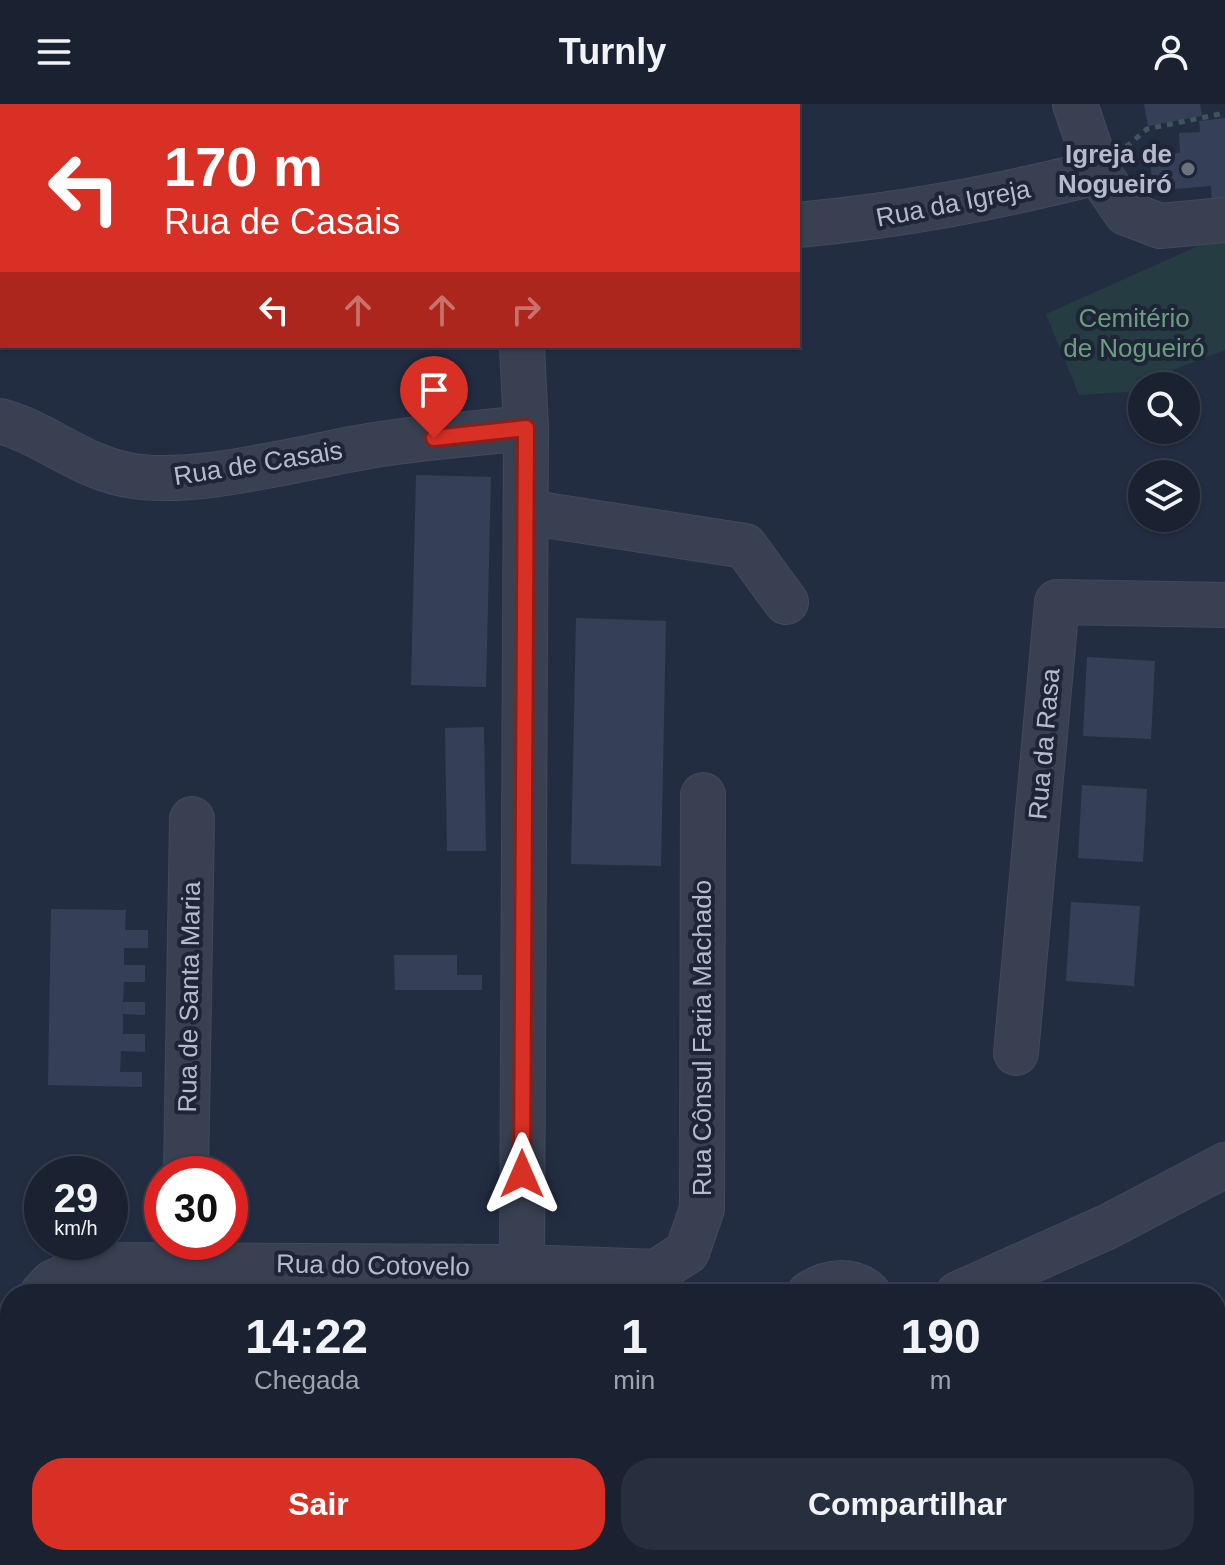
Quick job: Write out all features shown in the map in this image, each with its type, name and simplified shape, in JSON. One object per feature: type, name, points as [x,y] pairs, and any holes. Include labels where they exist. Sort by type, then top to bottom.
[{"type":"street","points":[[1075,104],[1098,172],[1126,213],[1160,226],[1225,220]]},
{"type":"street","name":"Rua da Igreja","points":[[800,225],[898,216],[999,197],[1098,172]]},
{"type":"street","points":[[522,348],[526,428],[524,1280]]},
{"type":"street","name":"Rua de Casais","points":[[0,421],[20,426],[102,469],[131,476],[170,478],[200,476],[373,445],[526,428]]},
{"type":"street","points":[[526,512],[745,546],[786,602]]},
{"type":"street","name":"Rua da Rasa","points":[[1016,1053],[1057,602],[1225,605]]},
{"type":"street","name":"Rua Cônsul Faria Machado","points":[[524,1280],[656,1272],[687,1252],[702,1209],[703,795]]},
{"type":"street","name":"Rua de Santa Maria","points":[[186,1156],[192,819]]},
{"type":"street","points":[[980,1284],[1109,1226],[1225,1165]]},
{"type":"street","name":"Rua do Cotovelo","points":[[51,1284],[91,1265],[144,1258]]},
{"type":"street","name":"Rua do Cotovelo","points":[[248,1258],[524,1280]]},
{"type":"path","points":[[1098,172],[1147,129],[1225,113]]},
{"type":"green space","name":"Cemitério de Nogueiró","points":[[1225,234],[1225,350],[1174,372],[1128,372],[1128,392],[1079,395],[1046,314]]},
{"type":"building","points":[[1144,104],[1200,104],[1202,116],[1148,126]]},
{"type":"building","name":"Igreja de Nogueiró","points":[[1225,118],[1225,203],[1212,204],[1211,186],[1175,189],[1175,182],[1152,183],[1150,156],[1180,153],[1179,133],[1200,132],[1199,121]]},
{"type":"building","points":[[416,475],[491,477],[486,687],[411,685]]},
{"type":"building","points":[[576,618],[666,621],[661,866],[571,864]]},
{"type":"building","points":[[1087,657],[1155,661],[1151,739],[1083,736]]},
{"type":"building","points":[[484,727],[486,851],[447,851],[445,728]]},
{"type":"building","points":[[1082,785],[1147,789],[1143,862],[1078,858]]},
{"type":"building","points":[[1071,902],[1140,906],[1134,986],[1066,981]]},
{"type":"building","points":[[51,909],[126,910],[125,930],[148,930],[148,948],[124,948],[124,965],[145,965],[145,982],[124,982],[123,1002],[145,1002],[145,1015],[123,1014],[123,1034],[145,1034],[145,1052],[121,1051],[120,1072],[142,1072],[142,1087],[48,1085]]},
{"type":"building","points":[[394,955],[457,955],[457,975],[482,975],[482,990],[395,990]]},
{"type":"place","name":"Igreja de Nogueiró","points":[[1188,169]]},
{"type":"route","points":[[434,438],[526,428],[522,1174]]}]
